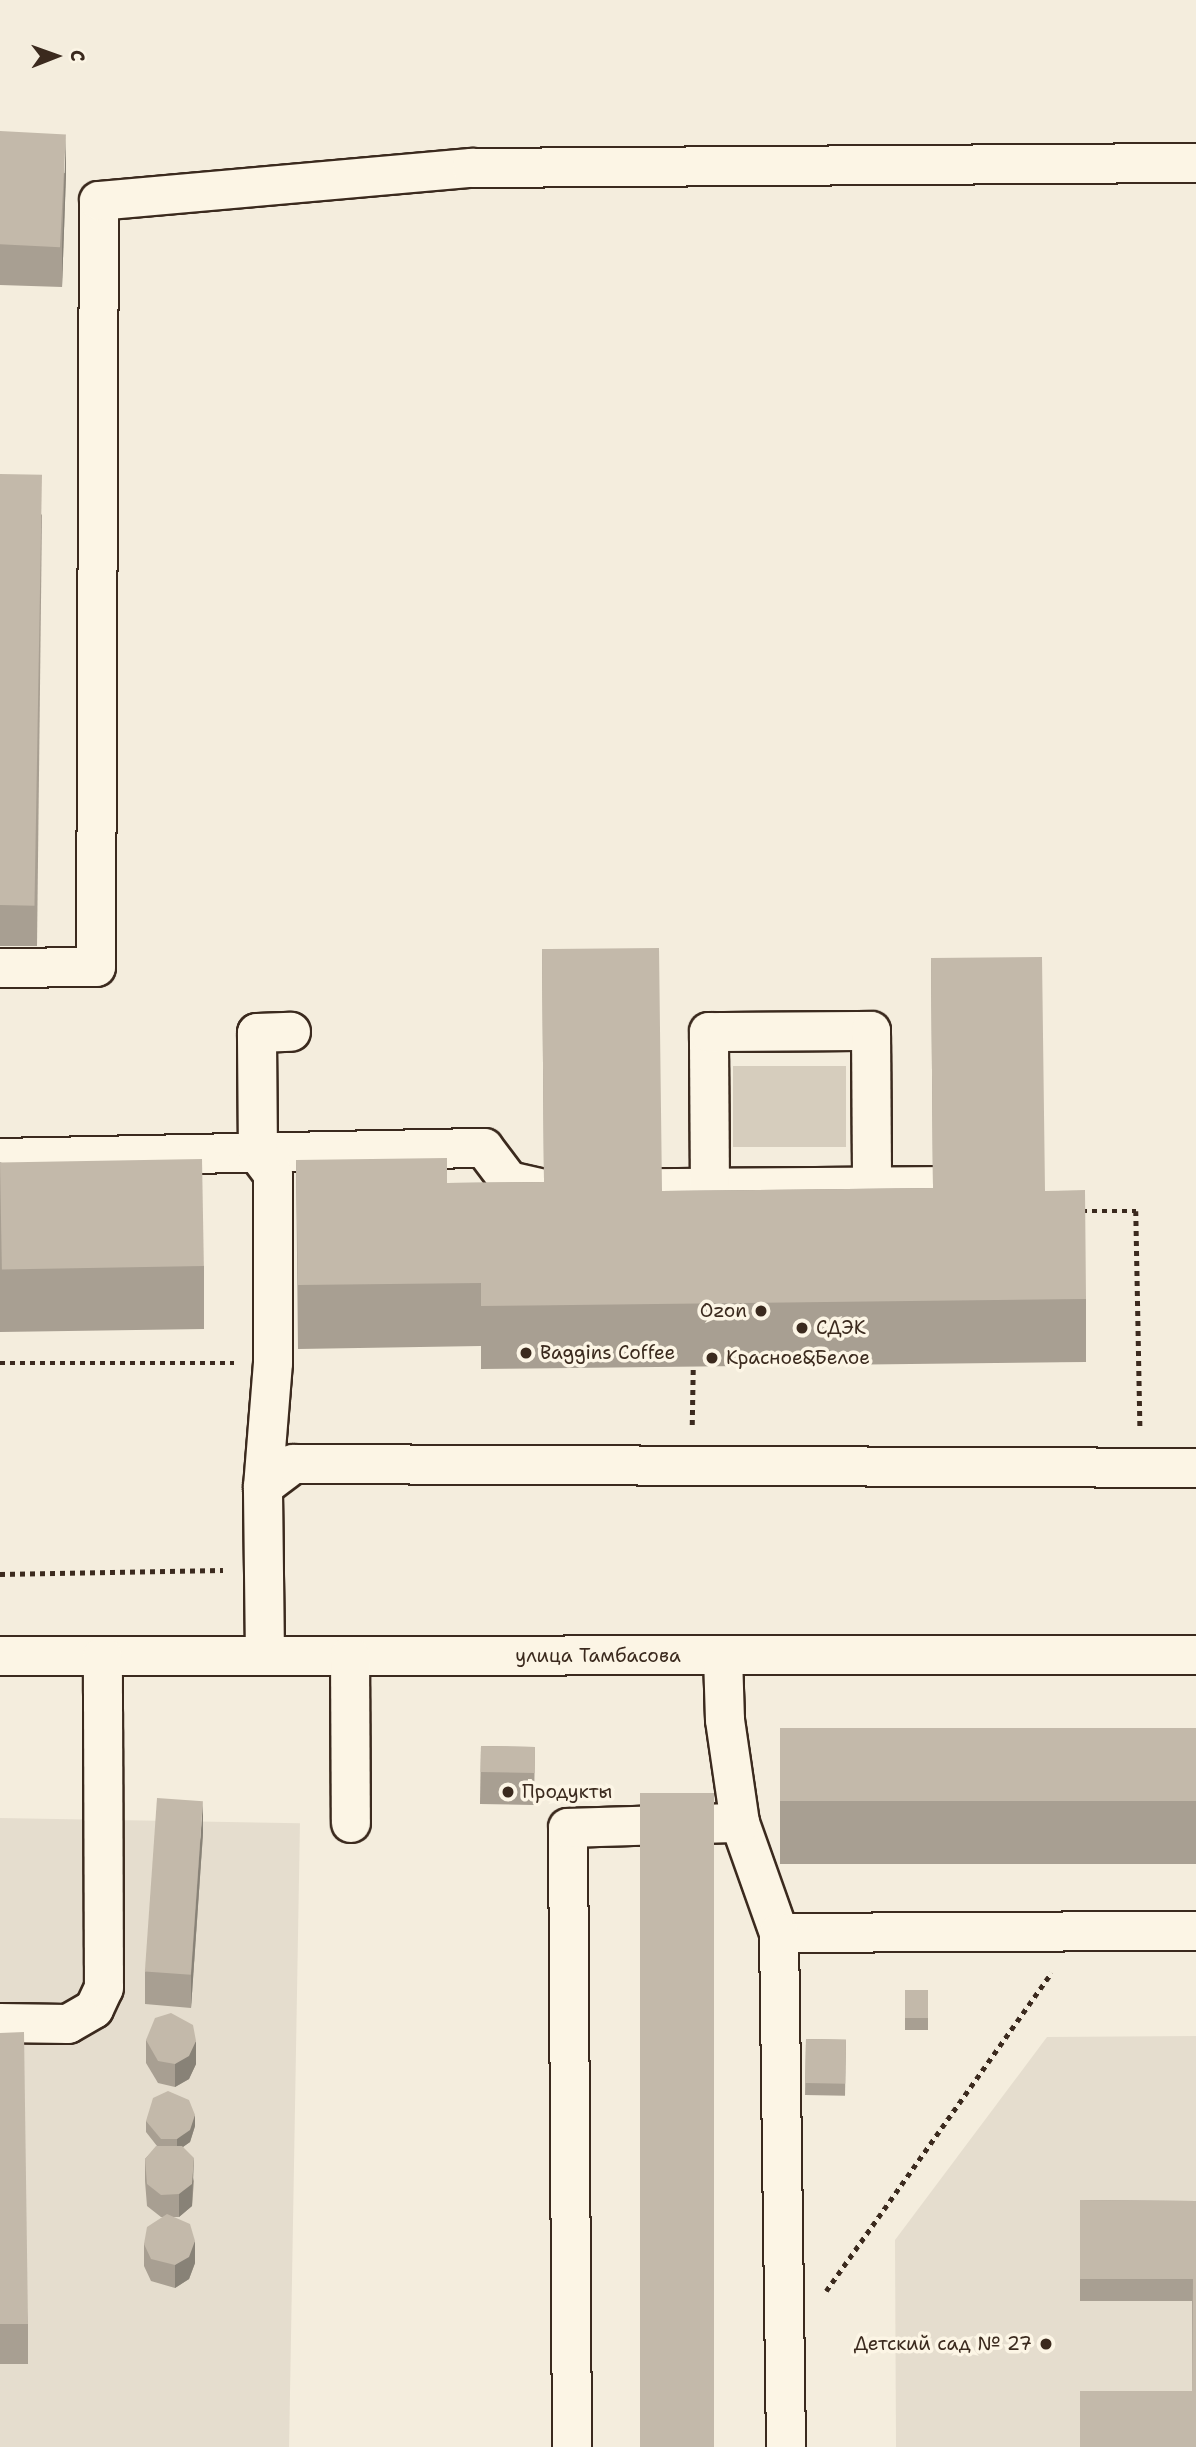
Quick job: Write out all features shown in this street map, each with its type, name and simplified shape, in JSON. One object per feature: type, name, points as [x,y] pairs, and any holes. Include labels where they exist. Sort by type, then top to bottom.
[{"type":"street","points":[[0,968],[96,967],[99,201],[472,168],[1196,163]]},
{"type":"street","points":[[710,1188],[709,1032],[871,1031],[872,1186]]},
{"type":"street","points":[[265,1656],[263,1487],[273,1363],[273,1174],[258,1154],[257,1033],[291,1032]]},
{"type":"street","points":[[0,1158],[484,1148],[509,1181],[543,1189]]},
{"type":"street","points":[[662,1188],[933,1186]]},
{"type":"street","points":[[263,1487],[293,1464],[691,1463],[1196,1468]]},
{"type":"street","name":"улица Тамбасова","points":[[0,1656],[1196,1655]]},
{"type":"street","points":[[0,2023],[68,2024],[94,2009],[104,1988],[103,1656]]},
{"type":"street","points":[[350,1656],[351,1823]]},
{"type":"street","points":[[723,1656],[725,1720],[740,1823],[779,1933],[786,2447]]},
{"type":"street","points":[[572,2447],[568,1828],[740,1823]]},
{"type":"street","points":[[779,1933],[1196,1931]]},
{"type":"path","points":[[1071,1212],[1136,1211],[1141,1467]]},
{"type":"path","points":[[0,1363],[273,1363]]},
{"type":"path","points":[[691,1463],[693,1367]]},
{"type":"path","points":[[0,1574],[264,1570]]},
{"type":"path","points":[[825,2293],[1081,1931]]},
{"type":"shaded area","points":[[733,1066],[846,1066],[846,1147],[733,1147]]},
{"type":"shaded area","points":[[0,1818],[300,1823],[289,2447],[0,2447]]},
{"type":"shaded area","name":"Детский сад № 27","points":[[1196,2036],[1196,2447],[896,2447],[895,2240],[1047,2037]]},
{"type":"building","points":[[0,131],[66,134],[60,247],[0,244]]},
{"type":"building","points":[[0,474],[42,475],[34,906],[0,905]]},
{"type":"building","points":[[659,948],[662,1191],[933,1188],[931,958],[1042,957],[1045,1191],[1085,1190],[1086,1299],[481,1306],[481,1283],[298,1285],[296,1160],[447,1158],[447,1183],[544,1182],[542,949]]},
{"type":"building","points":[[202,1159],[204,1266],[2,1270],[0,1163]]},
{"type":"building","points":[[780,1728],[1196,1728],[1196,1801],[780,1801]]},
{"type":"building","points":[[481,1746],[535,1747],[535,1773],[481,1772]]},
{"type":"building","points":[[640,1793],[714,1793],[714,2447],[640,2447]]},
{"type":"building","points":[[157,1798],[203,1801],[191,1975],[145,1972]]},
{"type":"building","points":[[905,1990],[928,1990],[928,2018],[905,2018]]},
{"type":"building","points":[[171,2013],[193,2025],[196,2041],[189,2056],[175,2064],[158,2061],[146,2040],[155,2018]]},
{"type":"building","points":[[24,2032],[28,2324],[0,2324],[0,2033]]},
{"type":"building","points":[[806,2039],[846,2040],[845,2084],[805,2083]]},
{"type":"building","points":[[168,2091],[189,2100],[195,2115],[190,2130],[177,2139],[161,2139],[146,2121],[153,2098]]},
{"type":"building","points":[[156,2146],[182,2146],[194,2158],[192,2184],[179,2194],[161,2195],[147,2184],[145,2159]]},
{"type":"building","points":[[1080,2200],[1196,2201],[1196,2447],[1080,2447],[1080,2391],[1192,2391],[1193,2279],[1080,2279]]},
{"type":"building","points":[[167,2214],[190,2224],[195,2241],[189,2257],[175,2265],[151,2259],[144,2244],[147,2227]]},
{"type":"place","name":"Ozon","points":[[761,1311]]},
{"type":"place","name":"СДЭК","points":[[802,1328]]},
{"type":"place","name":"Baggins Coffee","points":[[526,1353]]},
{"type":"place","name":"Красное&Белое","points":[[712,1358]]},
{"type":"place","name":"Продукты","points":[[508,1792]]},
{"type":"place","name":"Детский сад № 27","points":[[1046,2344]]}]
